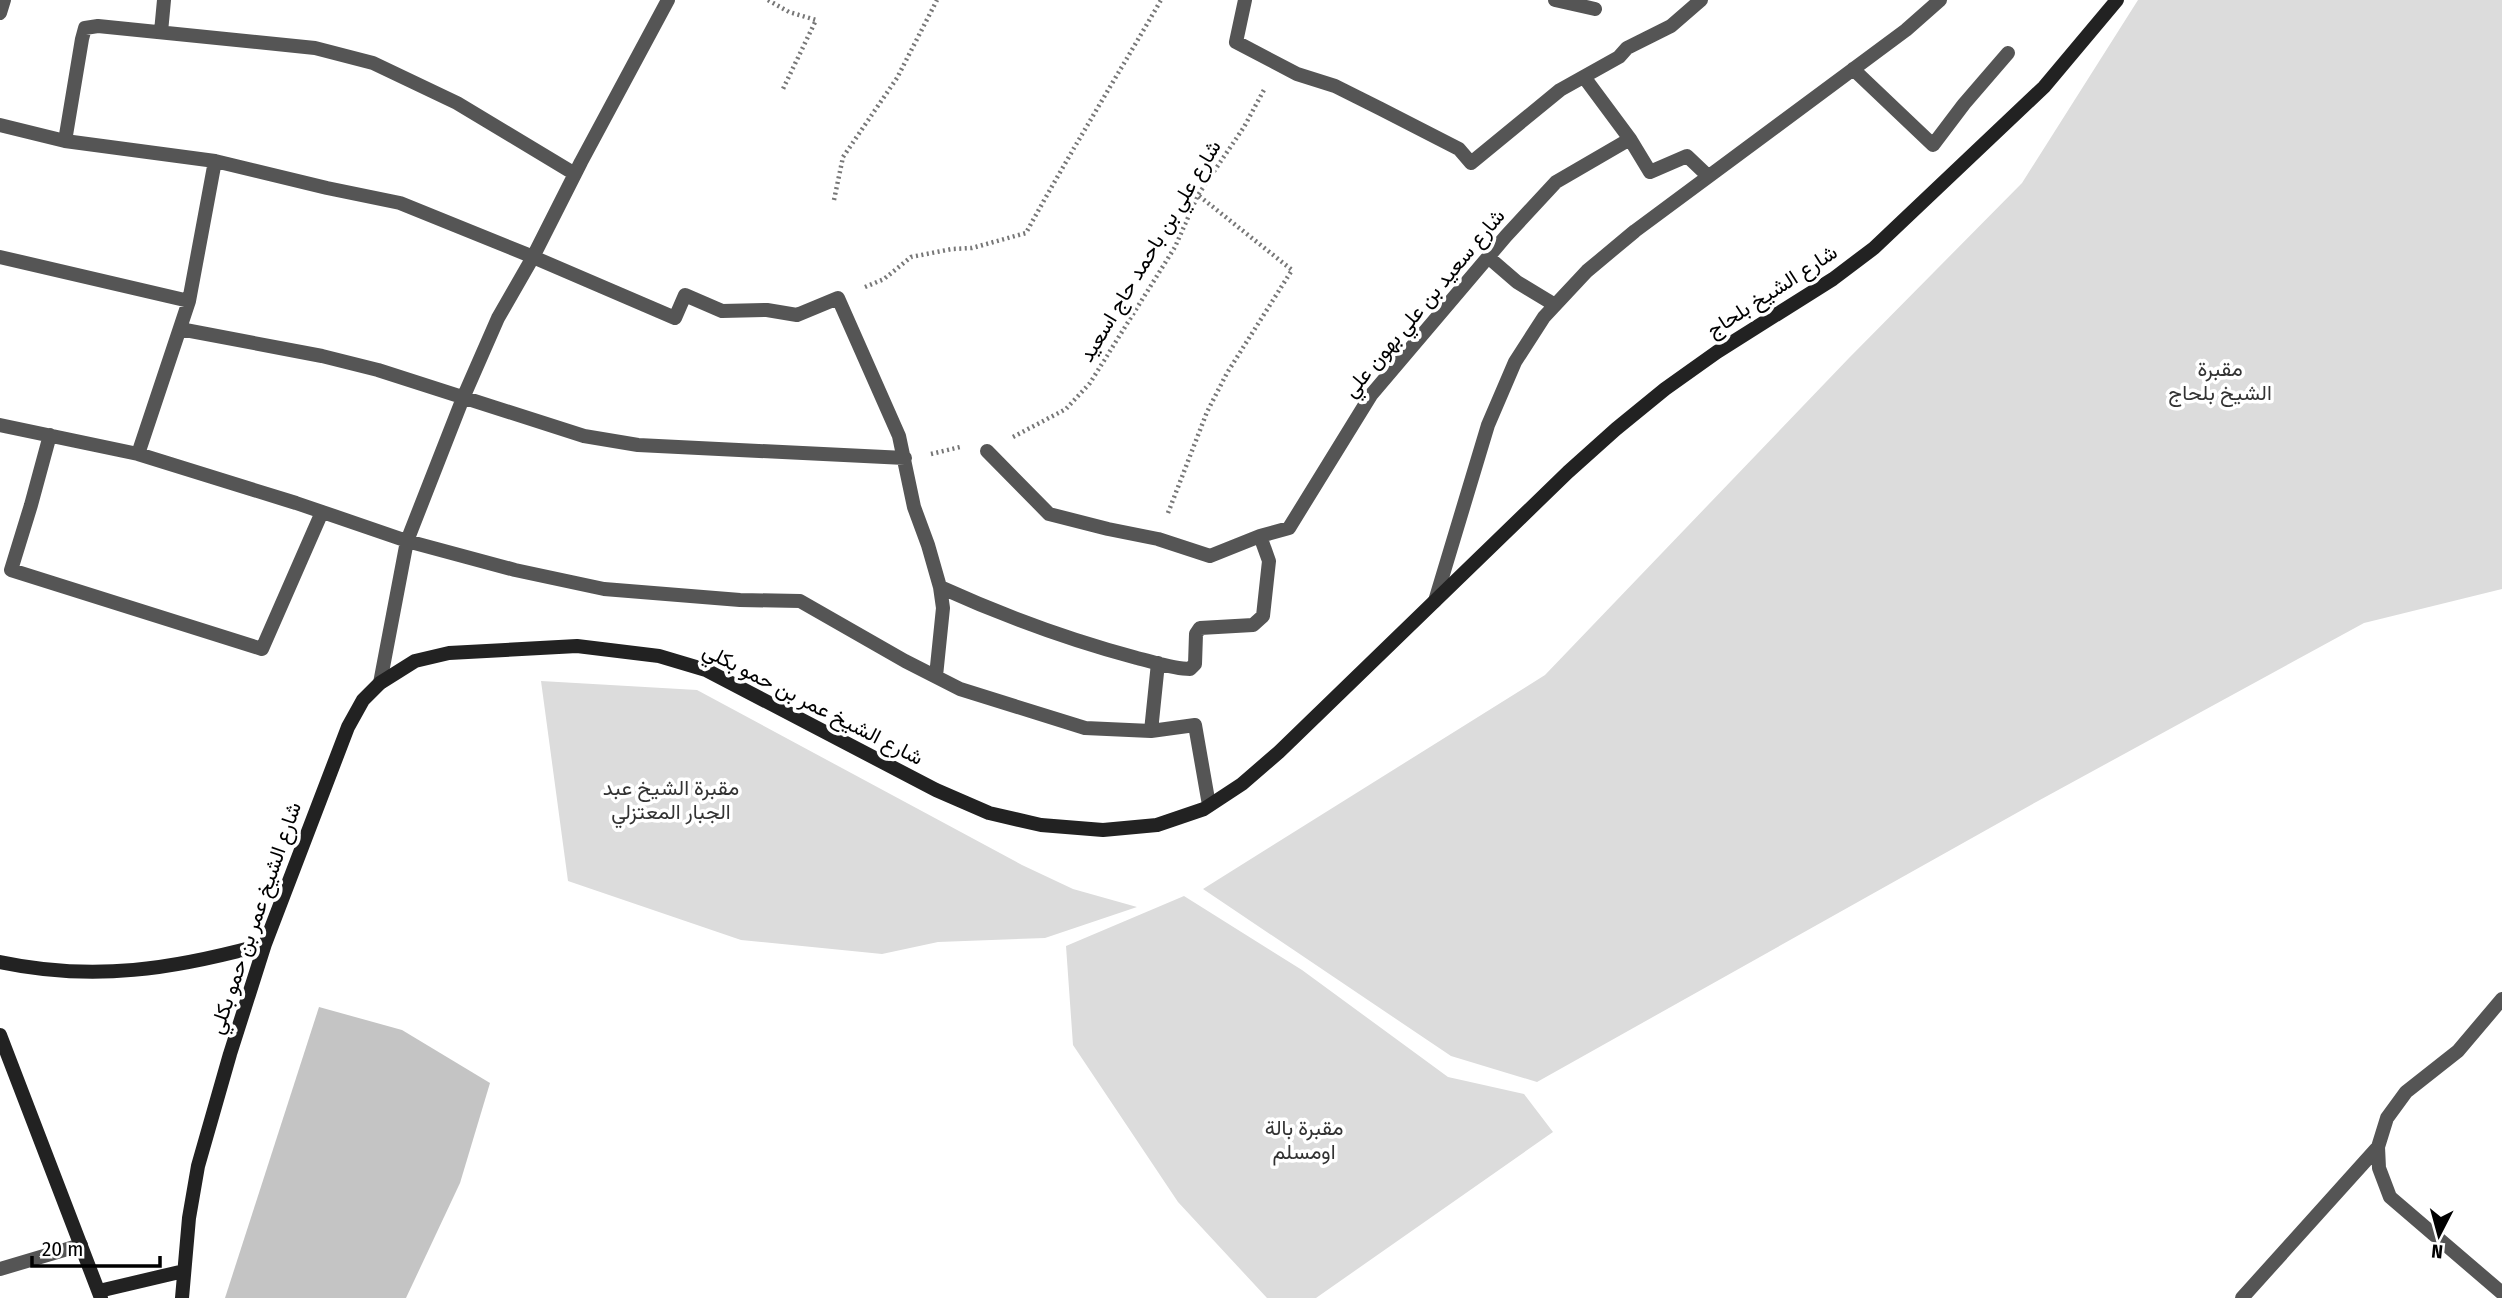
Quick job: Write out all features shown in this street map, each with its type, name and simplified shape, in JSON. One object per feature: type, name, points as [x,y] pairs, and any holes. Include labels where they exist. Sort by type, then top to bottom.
[{"type":"main road","name":"شارع الشيخ بلحاج","points":[[1434,601],[1568,472],[1665,389],[1717,352],[1833,279],[1874,248],[2043,87],[2117,0]]},
{"type":"main road","name":"شارع الشيخ عمر بن حمو بكلي","points":[[182,1298],[189,1218],[198,1166],[265,944],[348,727],[363,700],[380,683],[415,661],[449,653],[577,646],[659,656],[706,670],[936,790],[989,813],[1041,825],[1103,830],[1157,825],[1209,805],[1242,784],[1279,752],[1434,601]]},
{"type":"main road","points":[[0,962],[28,968],[87,972],[147,970],[206,961],[265,944]]},
{"type":"main road","points":[[0,1035],[100,1294],[184,1271]]},
{"type":"street","points":[[0,13],[4,0]]},
{"type":"street","points":[[161,32],[164,0]]},
{"type":"street","points":[[380,683],[407,541],[463,398],[498,318],[533,257],[668,0]]},
{"type":"street","points":[[1555,0],[1595,9]]},
{"type":"street","points":[[1241,1],[1236,42],[1297,74],[1335,86],[1459,149],[1471,163],[1560,90],[1619,57],[1627,48],[1671,26],[1701,0]]},
{"type":"street","points":[[1434,601],[1488,425],[1515,362],[1544,317],[1587,271],[1606,255],[1906,30],[1940,0]]},
{"type":"street","points":[[65,141],[85,28],[98,26],[315,48],[373,63],[457,103],[575,174]]},
{"type":"street","points":[[1853,69],[1933,145],[2008,53]]},
{"type":"street","points":[[1584,77],[1630,139],[1650,172],[1687,156],[1708,176]]},
{"type":"street","points":[[0,125],[65,141],[215,161],[400,203],[675,318],[685,295],[722,311],[767,310],[797,315],[838,298],[899,436],[914,507],[940,587],[943,608],[936,676]]},
{"type":"street","name":"شارع سعيد بن علي بهون علي","points":[[987,452],[1049,514],[1158,539],[1210,556],[1259,536],[1289,528],[1371,394],[1488,257],[1556,182],[1630,139]]},
{"type":"street","points":[[138,454],[189,301],[215,161]]},
{"type":"street","points":[[0,257],[189,301]]},
{"type":"street","points":[[1488,257],[1517,282],[1555,304]]},
{"type":"street","points":[[180,329],[322,356],[378,370],[584,436],[638,445],[905,458]]},
{"type":"street","points":[[0,425],[138,454],[407,541],[515,570],[604,589],[740,600],[800,601],[960,689],[1085,728],[1151,731],[1195,725],[1209,805]]},
{"type":"street","points":[[50,435],[32,505],[11,570],[262,649],[322,512]]},
{"type":"street","points":[[940,587],[992,611],[1046,631],[1158,663],[1190,669],[1195,664],[1196,634],[1200,628],[1253,625],[1259,622],[1265,610],[1269,561],[1259,536]]},
{"type":"street","points":[[1151,731],[1158,663]]},
{"type":"street","points":[[2502,999],[2458,1051],[2406,1092],[2387,1118],[2378,1147],[2379,1168],[2390,1197],[2502,1293]]},
{"type":"street","points":[[2242,1298],[2378,1147]]},
{"type":"street","points":[[0,1269],[81,1245]]},
{"type":"path","points":[[768,0],[789,12],[816,20],[782,91]]},
{"type":"path","points":[[834,200],[843,157],[897,78],[937,0]]},
{"type":"path","points":[[838,298],[884,279],[911,257],[972,248],[1026,233],[1061,168],[1161,0]]},
{"type":"path","name":"شارع علي بن باحمد حاج اسعيد","points":[[987,452],[1066,409],[1090,383],[1175,247],[1198,195],[1244,127],[1278,62]]},
{"type":"path","points":[[1158,539],[1207,412],[1227,373],[1292,270],[1198,195]]},
{"type":"path","points":[[905,458],[968,444],[987,452]]},
{"type":"green space","name":"مقبرة الشيخ بلحاج","points":[[2138,0],[2502,0],[2502,589],[2364,623],[2038,801],[1537,1082],[1451,1056],[1203,889],[1545,675],[1849,358],[2022,183]]},
{"type":"green space","name":"مقبرة الشيخ عبد الجبار المعتزلي","points":[[541,681],[697,690],[1022,865],[1073,889],[1137,907],[1045,938],[938,942],[882,954],[741,940],[568,881]]},
{"type":"green space","name":"مقبرة بالة اومسلم","points":[[1184,896],[1302,970],[1448,1077],[1524,1094],[1553,1132],[1316,1298],[1267,1298],[1178,1202],[1073,1045],[1066,946]]},
{"type":"building","points":[[319,1007],[402,1030],[490,1083],[460,1183],[406,1298],[225,1298]]}]
